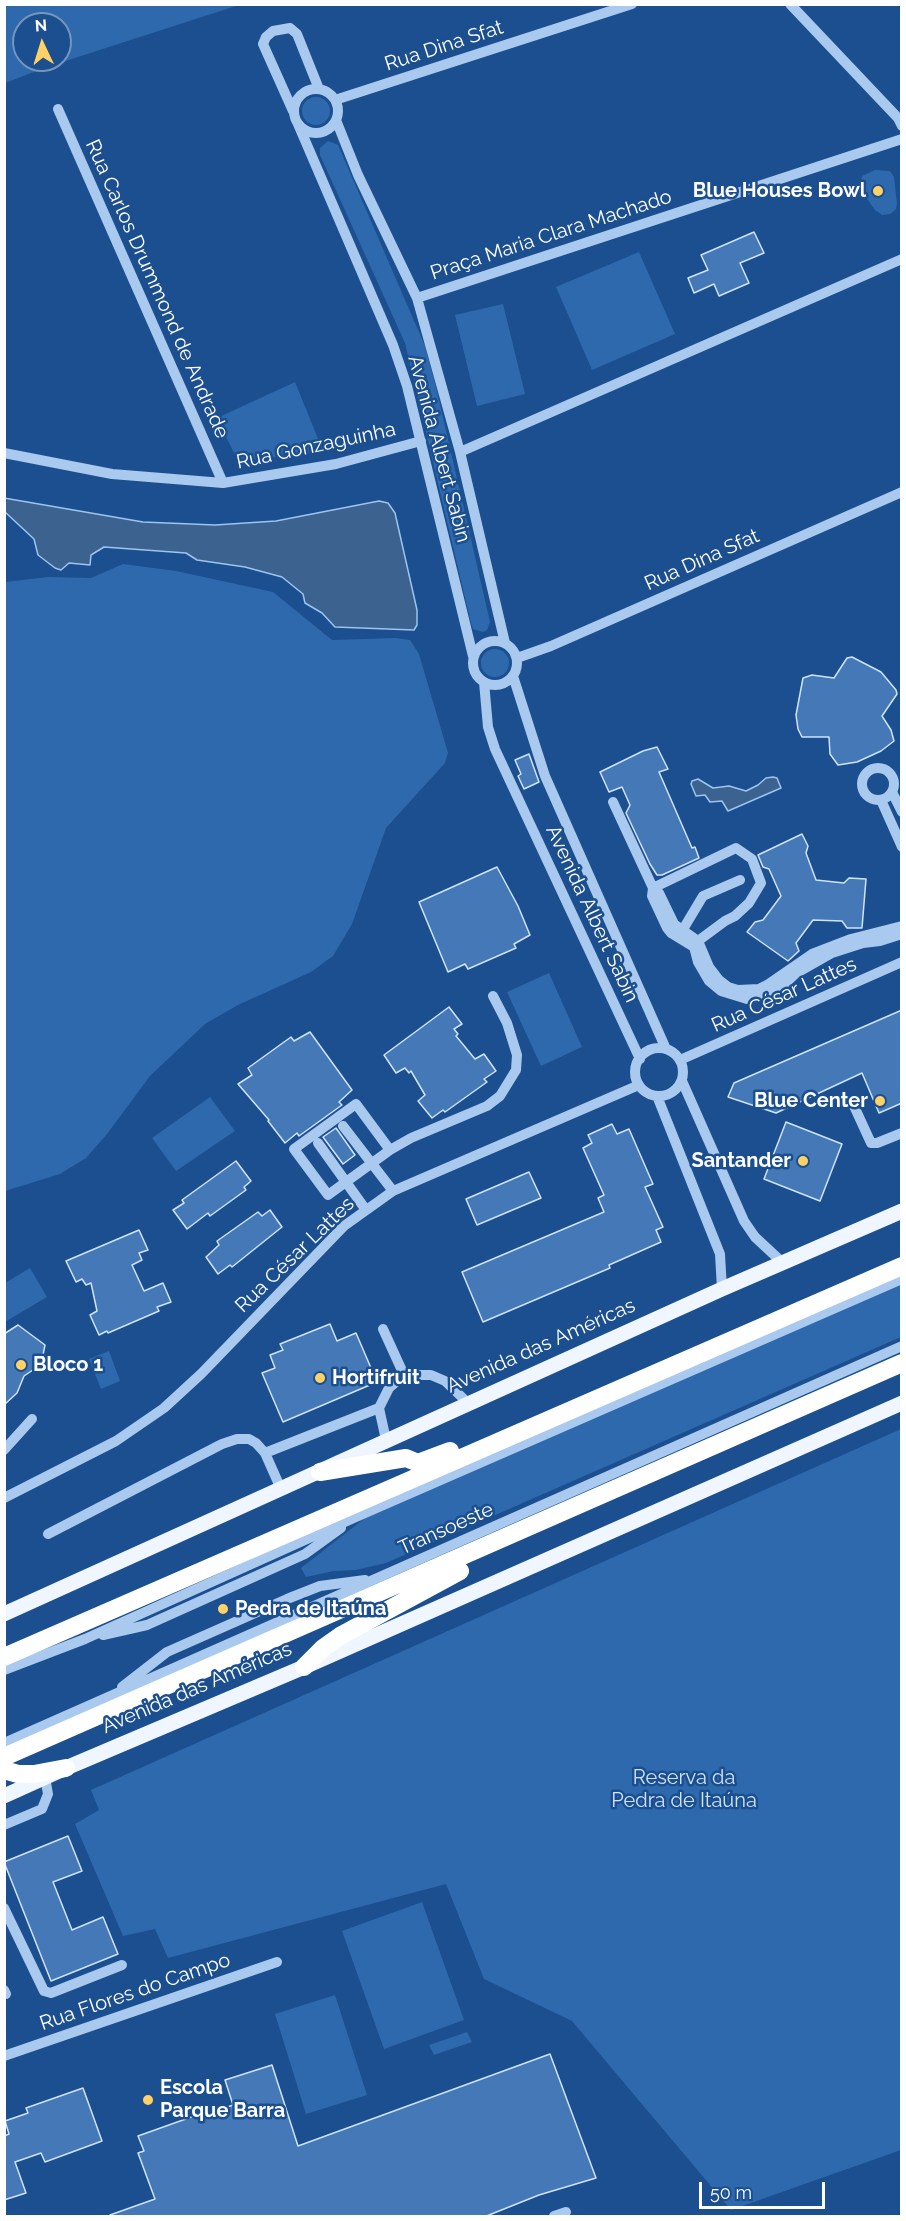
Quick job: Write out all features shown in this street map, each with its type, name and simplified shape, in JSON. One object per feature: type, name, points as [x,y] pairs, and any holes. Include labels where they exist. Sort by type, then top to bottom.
[{"type":"highway","points":[[4,1657],[902,1266]]},
{"type":"highway","name":"Avenida das Américas","points":[[4,1757],[902,1364]]},
{"type":"highway","points":[[320,1473],[406,1458],[417,1463],[489,1437],[515,1436]]},
{"type":"highway","points":[[304,1667],[323,1648],[340,1636],[435,1583],[498,1553],[512,1544],[527,1529]]},
{"type":"highway","points":[[4,1770],[18,1774],[34,1774],[66,1768]]},
{"type":"main road","name":"Avenida das Américas","points":[[4,1614],[320,1473],[386,1440],[722,1289],[902,1211]]},
{"type":"main road","name":"Avenida das Américas","points":[[4,1796],[304,1667],[902,1403]]},
{"type":"street","name":"Rua Dina Sfat","points":[[335,100],[632,4]]},
{"type":"street","points":[[790,4],[898,118],[902,126]]},
{"type":"street","points":[[293,111],[303,92],[319,89],[330,94],[335,100],[338,114],[327,130],[314,133],[302,129],[298,124],[264,44],[266,37],[273,31],[290,28],[297,34],[319,89]]},
{"type":"street","name":"Rua Carlos Drummond de Andrade","points":[[58,110],[223,483]]},
{"type":"street","name":"Avenida Albert Sabin","points":[[336,120],[358,175],[417,298],[460,452],[505,643]]},
{"type":"street","name":"Avenida Albert Sabin","points":[[298,124],[393,345],[407,386],[473,656]]},
{"type":"street","name":"Praça Maria Clara Machado","points":[[417,298],[902,139]]},
{"type":"street","points":[[460,452],[902,260]]},
{"type":"street","name":"Rua Gonzaguinha","points":[[4,453],[112,474],[223,483],[336,464],[421,441]]},
{"type":"street","name":"Rua Dina Sfat","points":[[517,658],[551,646],[902,492]]},
{"type":"street","points":[[498,641],[505,643],[517,658],[516,671],[508,681],[496,685],[484,682],[475,674],[473,656],[483,644],[498,641]]},
{"type":"street","name":"Avenida Albert Sabin","points":[[513,676],[545,776],[666,1049]]},
{"type":"street","name":"Avenida Albert Sabin","points":[[484,682],[488,727],[495,749],[640,1059]]},
{"type":"street","points":[[881,768],[890,773],[894,782],[892,792],[885,799],[871,798],[864,791],[864,777],[871,770],[881,768]]},
{"type":"street","points":[[892,792],[902,812]]},
{"type":"street","points":[[881,800],[902,847]]},
{"type":"street","points":[[614,802],[653,888],[659,893],[680,934],[694,947],[698,962],[709,981],[721,991],[747,999],[759,997],[781,987],[795,974],[832,953],[902,934]]},
{"type":"street","points":[[653,888],[735,848],[752,859],[760,883],[749,903],[735,916],[698,941]]},
{"type":"street","points":[[680,934],[703,896],[740,880]]},
{"type":"street","points":[[680,934],[698,941],[709,967],[719,980],[738,990],[750,990],[767,986],[812,954],[850,939],[902,926]]},
{"type":"street","name":"Rua César Lattes","points":[[680,1060],[902,962]]},
{"type":"street","points":[[390,1150],[356,1104],[294,1149],[328,1195],[390,1150],[411,1138],[487,1106],[500,1096],[516,1070],[518,1055],[507,1023],[493,996]]},
{"type":"street","points":[[682,1081],[672,1093],[657,1096],[639,1086],[635,1072],[640,1059],[651,1050],[666,1049],[680,1060],[683,1067],[682,1081],[744,1221],[755,1237],[784,1264]]},
{"type":"street","name":"Rua César Lattes","points":[[4,1498],[116,1441],[164,1408],[344,1226],[393,1191],[639,1086]]},
{"type":"street","points":[[657,1096],[717,1244],[720,1254],[722,1289]]},
{"type":"street","points":[[854,1106],[871,1143],[877,1143],[902,1133]]},
{"type":"street","points":[[343,1126],[393,1191]]},
{"type":"street","points":[[318,1143],[366,1210]]},
{"type":"street","points":[[4,1670],[85,1639],[147,1625],[295,1559],[318,1546],[356,1517],[902,1279]]},
{"type":"street","points":[[383,1329],[404,1375]]},
{"type":"street","name":"Transoeste","points":[[4,1743],[902,1346]]},
{"type":"street","points":[[386,1440],[379,1408],[389,1388],[404,1375],[431,1375],[445,1380],[468,1404]]},
{"type":"street","points":[[265,1454],[379,1408]]},
{"type":"street","points":[[4,1450],[32,1419]]},
{"type":"street","points":[[48,1534],[222,1444],[237,1439],[249,1439],[256,1443],[265,1454],[281,1489]]},
{"type":"street","points":[[113,1695],[167,1652],[287,1599],[320,1586],[378,1578]]},
{"type":"street","points":[[4,1825],[42,1809],[48,1794],[45,1777]]},
{"type":"street","points":[[4,1908],[44,1990],[51,1993],[122,1965]]},
{"type":"street","name":"Rua Flores do Campo","points":[[4,2056],[277,1962]]},
{"type":"street","points":[[554,2217],[566,2212]]},
{"type":"green space","points":[[5,4],[239,4],[72,59],[72,12],[12,12],[12,72],[34,72],[5,83]]},
{"type":"green space","points":[[316,97],[326,101],[330,111],[326,121],[316,125],[306,121],[302,111],[306,101]]},
{"type":"green space","points":[[328,141],[338,145],[425,346],[490,622],[487,630],[483,632],[473,629],[471,623],[405,343],[320,155],[320,148]]},
{"type":"green space","name":"Blue Houses Bowl","points":[[875,170],[890,171],[894,177],[897,204],[896,209],[890,214],[882,215],[875,210],[860,189],[862,176]]},
{"type":"green space","points":[[639,252],[675,334],[592,370],[556,287]]},
{"type":"green space","points":[[503,304],[525,394],[477,406],[455,315]]},
{"type":"green space","points":[[295,382],[323,451],[244,461],[236,457],[217,418]]},
{"type":"green space","points":[[123,564],[176,571],[273,592],[332,640],[396,638],[410,640],[419,654],[448,753],[445,763],[386,828],[352,924],[333,956],[311,972],[238,1005],[205,1024],[150,1076],[86,1158],[60,1174],[5,1191],[5,582],[48,577],[91,578]]},
{"type":"green space","points":[[495,649],[505,653],[509,663],[505,673],[495,677],[485,673],[481,663],[485,653]]},
{"type":"green space","points":[[549,973],[582,1047],[541,1066],[507,992]]},
{"type":"green space","points":[[210,1097],[235,1131],[176,1171],[152,1138]]},
{"type":"green space","points":[[30,1268],[47,1297],[5,1322],[5,1283]]},
{"type":"green space","points":[[901,1283],[901,1337],[386,1563],[306,1577],[301,1568],[365,1518]]},
{"type":"green space","points":[[109,1351],[120,1381],[101,1389],[89,1359]]},
{"type":"green space","name":"Reserva da Pedra de Itaúna","points":[[901,1429],[901,2150],[731,2210],[572,2021],[484,1979],[446,1884],[168,1958],[155,1929],[123,1936],[75,1824],[99,1810],[91,1790]]},
{"type":"green space","points":[[422,1902],[464,2020],[384,2049],[342,1931]]},
{"type":"green space","points":[[335,1995],[367,2095],[306,2114],[275,2014]]},
{"type":"green space","points":[[467,2032],[472,2042],[434,2055],[429,2045]]},
{"type":"shaded area","points":[[4,498],[143,522],[215,525],[276,521],[379,501],[388,503],[395,513],[417,610],[417,625],[414,630],[335,627],[322,613],[305,603],[303,594],[282,577],[245,567],[197,560],[186,553],[104,547],[91,555],[90,565],[69,563],[61,570],[38,555],[34,539],[5,512]]},
{"type":"shaded area","points":[[766,778],[777,778],[781,788],[728,811],[722,801],[710,802],[705,795],[696,796],[691,784],[692,781],[698,779],[713,788],[729,786],[746,791]]},
{"type":"building","points":[[754,232],[764,253],[740,263],[749,283],[719,296],[714,284],[694,293],[688,278],[708,270],[701,255]]},
{"type":"building","points":[[852,657],[881,672],[896,690],[897,694],[882,716],[891,730],[894,741],[881,751],[857,762],[838,765],[830,754],[829,737],[802,737],[796,715],[803,678],[812,675],[834,678],[847,658]]},
{"type":"building","points":[[657,747],[668,769],[659,772],[692,848],[695,847],[699,858],[662,875],[657,875],[650,864],[626,813],[630,805],[622,787],[609,792],[600,772],[643,751]]},
{"type":"building","points":[[529,754],[539,782],[524,789],[518,776],[521,774],[515,760]]},
{"type":"building","points":[[802,834],[808,846],[806,853],[816,880],[844,883],[849,878],[866,879],[862,928],[847,928],[842,921],[813,920],[796,943],[799,951],[788,961],[747,932],[755,922],[763,920],[781,896],[769,869],[763,867],[758,855]]},
{"type":"building","points":[[497,867],[518,906],[530,935],[514,944],[516,948],[468,969],[465,964],[448,972],[419,902]]},
{"type":"building","points":[[449,1007],[462,1024],[454,1029],[458,1034],[456,1036],[475,1059],[484,1054],[496,1071],[484,1079],[487,1082],[445,1112],[443,1110],[432,1118],[418,1101],[425,1095],[411,1071],[409,1073],[405,1068],[396,1073],[384,1055]]},
{"type":"building","points":[[902,1010],[902,1103],[879,1113],[862,1073],[776,1113],[728,1097],[734,1083]]},
{"type":"building","points":[[310,1032],[352,1090],[339,1102],[342,1105],[299,1136],[297,1133],[285,1143],[269,1120],[238,1084],[252,1075],[248,1068],[291,1037],[294,1041]]},
{"type":"building","name":"Santander","points":[[786,1122],[842,1144],[820,1201],[764,1179]]},
{"type":"building","points":[[612,1124],[617,1134],[629,1129],[653,1184],[645,1187],[663,1227],[656,1230],[661,1242],[609,1265],[610,1268],[483,1322],[462,1272],[604,1212],[598,1198],[604,1195],[583,1148],[592,1143],[588,1135]]},
{"type":"building","points":[[336,1128],[355,1155],[343,1164],[323,1137]]},
{"type":"building","points":[[236,1161],[251,1181],[244,1187],[246,1190],[210,1216],[208,1213],[187,1229],[173,1210],[184,1203],[182,1200]]},
{"type":"building","points":[[529,1172],[541,1198],[477,1225],[466,1199]]},
{"type":"building","points":[[270,1210],[282,1227],[232,1267],[230,1265],[218,1274],[206,1257],[219,1245],[217,1241],[258,1212],[262,1216]]},
{"type":"building","points":[[139,1230],[148,1250],[139,1253],[142,1260],[132,1265],[144,1291],[163,1283],[171,1302],[157,1307],[159,1311],[99,1335],[90,1315],[97,1311],[91,1283],[86,1285],[82,1279],[76,1282],[66,1261]]},
{"type":"building","points":[[330,1324],[337,1341],[356,1333],[377,1382],[283,1422],[262,1373],[275,1368],[270,1355],[283,1350],[280,1344]]},
{"type":"building","name":"Bloco 1","points":[[18,1325],[45,1345],[42,1360],[24,1376],[17,1393],[4,1405],[4,1334]]},
{"type":"building","points":[[68,1836],[82,1871],[53,1882],[72,1930],[103,1917],[118,1954],[51,1981],[4,1862]]},
{"type":"building","points":[[550,2054],[596,2178],[539,2195],[484,2217],[110,2217],[110,2215],[155,2199],[138,2153],[144,2151],[138,2136],[233,2105],[225,2080],[272,2065],[298,2146]]},
{"type":"building","points":[[83,2088],[102,2141],[45,2162],[41,2153],[15,2162],[26,2193],[4,2200],[4,2136],[9,2134],[5,2121],[28,2113],[26,2108]]},
{"type":"place","name":"Blue Houses Bowl","points":[[878,191]]},
{"type":"place","name":"Blue Center","points":[[880,1101]]},
{"type":"place","name":"Santander","points":[[803,1161]]},
{"type":"place","name":"Bloco 1","points":[[21,1365]]},
{"type":"place","name":"Hortifruit","points":[[320,1378]]},
{"type":"place","name":"Pedra de Itaúna","points":[[223,1609]]},
{"type":"place","name":"Escola Parque Barra","points":[[148,2100]]}]
